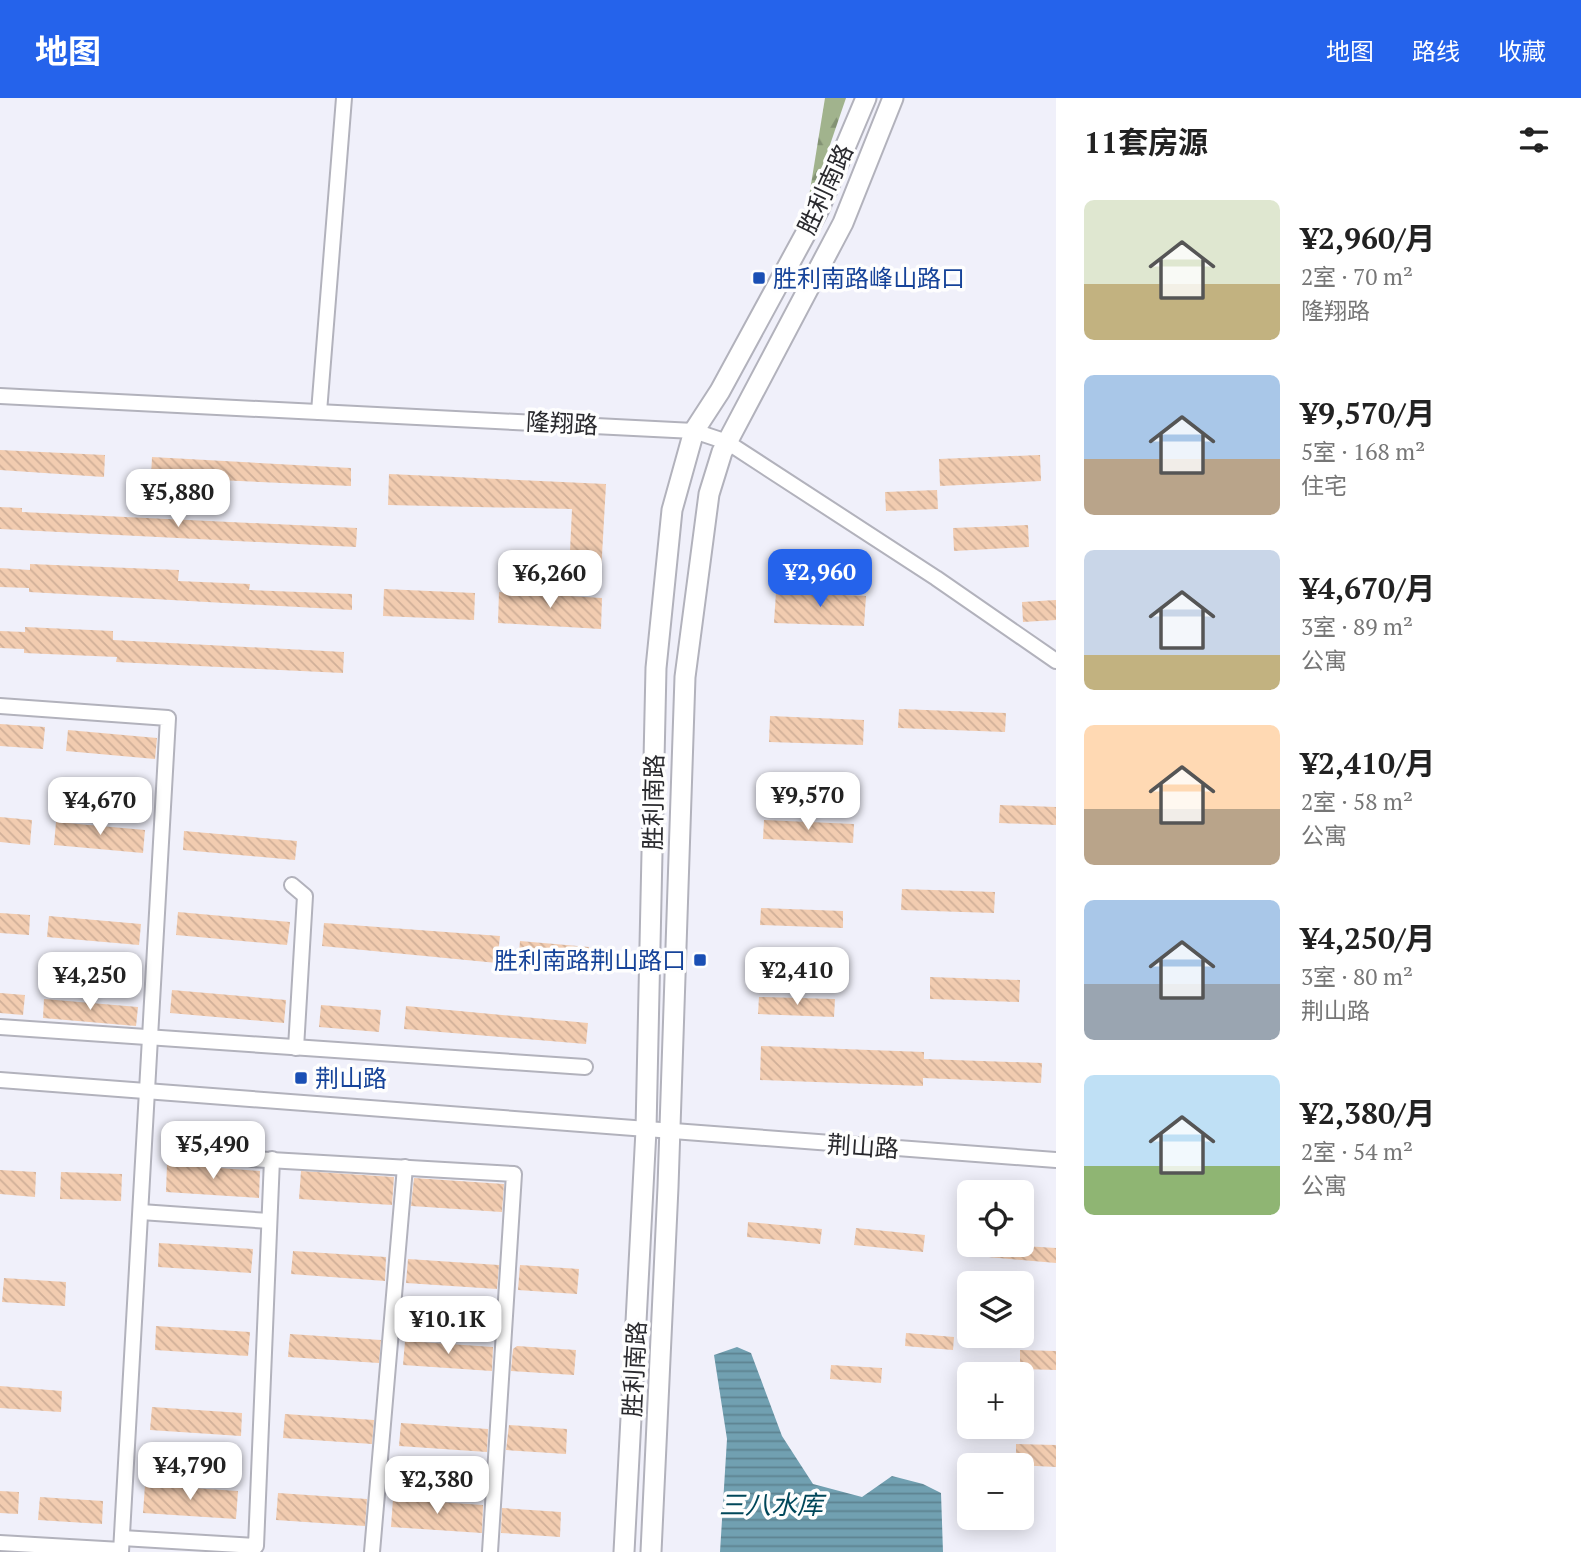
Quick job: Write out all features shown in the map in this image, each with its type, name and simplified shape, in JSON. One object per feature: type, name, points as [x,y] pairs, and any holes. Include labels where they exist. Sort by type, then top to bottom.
[{"type":"main road","name":"胜利南路","points":[[624,1552],[646,1130],[656,668],[672,510],[694,431],[720,391],[819,209],[866,98]]},
{"type":"main road","name":"胜利南路","points":[[651,1552],[670,1132],[685,677],[709,494],[727,442],[843,223],[893,98]]},
{"type":"street","points":[[319,412],[344,98]]},
{"type":"street","name":"隆翔路","points":[[0,396],[694,431],[727,442],[936,578],[1056,661]]},
{"type":"street","points":[[0,706],[168,718],[121,1547]]},
{"type":"street","points":[[292,885],[305,895],[296,1048]]},
{"type":"street","points":[[0,1027],[151,1040],[585,1067]]},
{"type":"street","name":"荆山路","points":[[0,1080],[1056,1160]]},
{"type":"street","points":[[252,1159],[514,1174],[490,1552]]},
{"type":"street","points":[[0,1543],[258,1549],[272,1159]]},
{"type":"street","points":[[372,1552],[405,1167]]},
{"type":"street","points":[[141,1212],[270,1221]]},
{"type":"green space","points":[[825,98],[846,98],[806,215]]},
{"type":"water","name":"三八水库","points":[[737,1347],[751,1353],[782,1436],[813,1484],[862,1497],[892,1476],[923,1484],[941,1493],[943,1552],[720,1552],[727,1439],[714,1355]]},
{"type":"building","points":[[0,450],[105,455],[104,477],[0,470]]},
{"type":"building","points":[[1040,455],[1041,481],[940,486],[939,459]]},
{"type":"building","points":[[152,457],[351,468],[351,486],[151,477]]},
{"type":"building","points":[[389,474],[606,484],[601,573],[569,572],[572,509],[388,505]]},
{"type":"building","points":[[937,490],[938,509],[886,511],[885,492]]},
{"type":"building","points":[[0,507],[22,508],[22,512],[357,528],[356,547],[0,529]]},
{"type":"building","points":[[1028,525],[1029,547],[954,551],[953,528]]},
{"type":"building","points":[[30,564],[179,570],[178,581],[250,584],[249,590],[352,594],[352,610],[29,592],[29,588],[0,587],[0,568],[30,570]]},
{"type":"building","points":[[384,589],[475,593],[474,620],[383,616]]},
{"type":"building","points":[[499,592],[602,598],[601,629],[498,623]]},
{"type":"building","points":[[776,592],[866,596],[864,626],[774,623]]},
{"type":"building","points":[[1056,600],[1056,620],[1023,622],[1022,602]]},
{"type":"building","points":[[25,627],[113,631],[113,640],[344,652],[343,673],[116,662],[117,657],[24,653],[24,649],[0,648],[0,631],[25,632]]},
{"type":"building","points":[[899,709],[1006,713],[1005,732],[898,728]]},
{"type":"building","points":[[770,716],[864,720],[863,745],[769,742]]},
{"type":"building","points":[[0,724],[45,727],[43,749],[0,746]]},
{"type":"building","points":[[68,730],[157,738],[155,759],[66,751]]},
{"type":"building","points":[[1000,805],[1056,807],[1056,825],[999,823]]},
{"type":"building","points":[[0,817],[32,820],[30,845],[0,842]]},
{"type":"building","points":[[764,820],[854,824],[853,843],[763,839]]},
{"type":"building","points":[[56,822],[145,830],[143,853],[54,845]]},
{"type":"building","points":[[184,831],[297,841],[295,860],[183,850]]},
{"type":"building","points":[[902,889],[995,892],[994,913],[901,910]]},
{"type":"building","points":[[761,908],[843,911],[843,928],[760,925]]},
{"type":"building","points":[[178,912],[290,922],[287,945],[176,935]]},
{"type":"building","points":[[0,913],[30,915],[29,935],[0,933]]},
{"type":"building","points":[[49,916],[141,924],[139,945],[47,937]]},
{"type":"building","points":[[324,923],[500,936],[497,963],[322,946]]},
{"type":"building","points":[[520,941],[589,947],[587,970],[518,964]]},
{"type":"building","points":[[930,977],[1020,980],[1019,1002],[930,999]]},
{"type":"building","points":[[172,990],[286,1000],[284,1023],[170,1013]]},
{"type":"building","points":[[0,993],[25,995],[23,1015],[0,1013]]},
{"type":"building","points":[[759,997],[835,999],[834,1017],[758,1014]]},
{"type":"building","points":[[44,999],[138,1007],[136,1026],[43,1018]]},
{"type":"building","points":[[321,1005],[381,1010],[379,1032],[319,1027]]},
{"type":"building","points":[[406,1006],[588,1023],[586,1044],[404,1029]]},
{"type":"building","points":[[761,1046],[924,1052],[924,1059],[1042,1063],[1041,1083],[923,1078],[923,1086],[760,1080]]},
{"type":"building","points":[[167,1164],[260,1171],[259,1198],[166,1192]]},
{"type":"building","points":[[0,1170],[36,1172],[35,1197],[0,1194]]},
{"type":"building","points":[[301,1171],[394,1177],[392,1205],[299,1199]]},
{"type":"building","points":[[61,1172],[122,1174],[121,1201],[60,1199]]},
{"type":"building","points":[[414,1178],[504,1184],[502,1212],[411,1206]]},
{"type":"building","points":[[748,1222],[822,1229],[820,1244],[747,1237]]},
{"type":"building","points":[[856,1228],[925,1235],[923,1252],[854,1245]]},
{"type":"building","points":[[159,1243],[253,1249],[251,1273],[158,1267]]},
{"type":"building","points":[[1034,1247],[1056,1248],[1056,1263],[988,1257],[1034,1257]]},
{"type":"building","points":[[293,1251],[386,1257],[385,1281],[291,1274]]},
{"type":"building","points":[[408,1259],[499,1265],[497,1289],[406,1283]]},
{"type":"building","points":[[520,1265],[579,1269],[577,1294],[518,1290]]},
{"type":"building","points":[[4,1278],[66,1282],[65,1306],[2,1302]]},
{"type":"building","points":[[156,1326],[250,1332],[248,1356],[155,1350]]},
{"type":"building","points":[[906,1333],[954,1337],[953,1350],[905,1346]]},
{"type":"building","points":[[290,1334],[381,1340],[379,1363],[288,1357]]},
{"type":"building","points":[[405,1341],[493,1347],[492,1371],[403,1365]]},
{"type":"building","points":[[517,1346],[576,1350],[574,1375],[511,1371],[513,1349]]},
{"type":"building","points":[[1020,1350],[1056,1351],[1056,1370],[1034,1369],[1034,1362],[1020,1362]]},
{"type":"building","points":[[831,1365],[882,1368],[881,1383],[830,1379]]},
{"type":"building","points":[[0,1386],[62,1391],[61,1412],[0,1408]]},
{"type":"building","points":[[152,1407],[242,1413],[241,1436],[150,1430]]},
{"type":"building","points":[[285,1414],[374,1420],[372,1444],[283,1438]]},
{"type":"building","points":[[401,1423],[488,1429],[487,1452],[399,1446]]},
{"type":"building","points":[[509,1425],[567,1429],[566,1454],[506,1450]]},
{"type":"building","points":[[1016,1444],[1056,1445],[1056,1467],[1034,1466],[1034,1453],[1016,1453]]},
{"type":"building","points":[[145,1485],[238,1491],[236,1519],[143,1513]]},
{"type":"building","points":[[0,1491],[19,1492],[18,1514],[0,1513]]},
{"type":"building","points":[[278,1493],[367,1499],[365,1526],[276,1520]]},
{"type":"building","points":[[40,1497],[103,1501],[102,1524],[38,1520]]},
{"type":"building","points":[[393,1499],[483,1505],[482,1533],[391,1527]]},
{"type":"building","points":[[502,1508],[561,1512],[560,1537],[501,1533]]},
{"type":"place","name":"胜利南路峰山路口","points":[[759,278]]},
{"type":"place","name":"胜利南路荆山路口","points":[[700,960]]},
{"type":"place","name":"荆山路","points":[[301,1078]]}]
